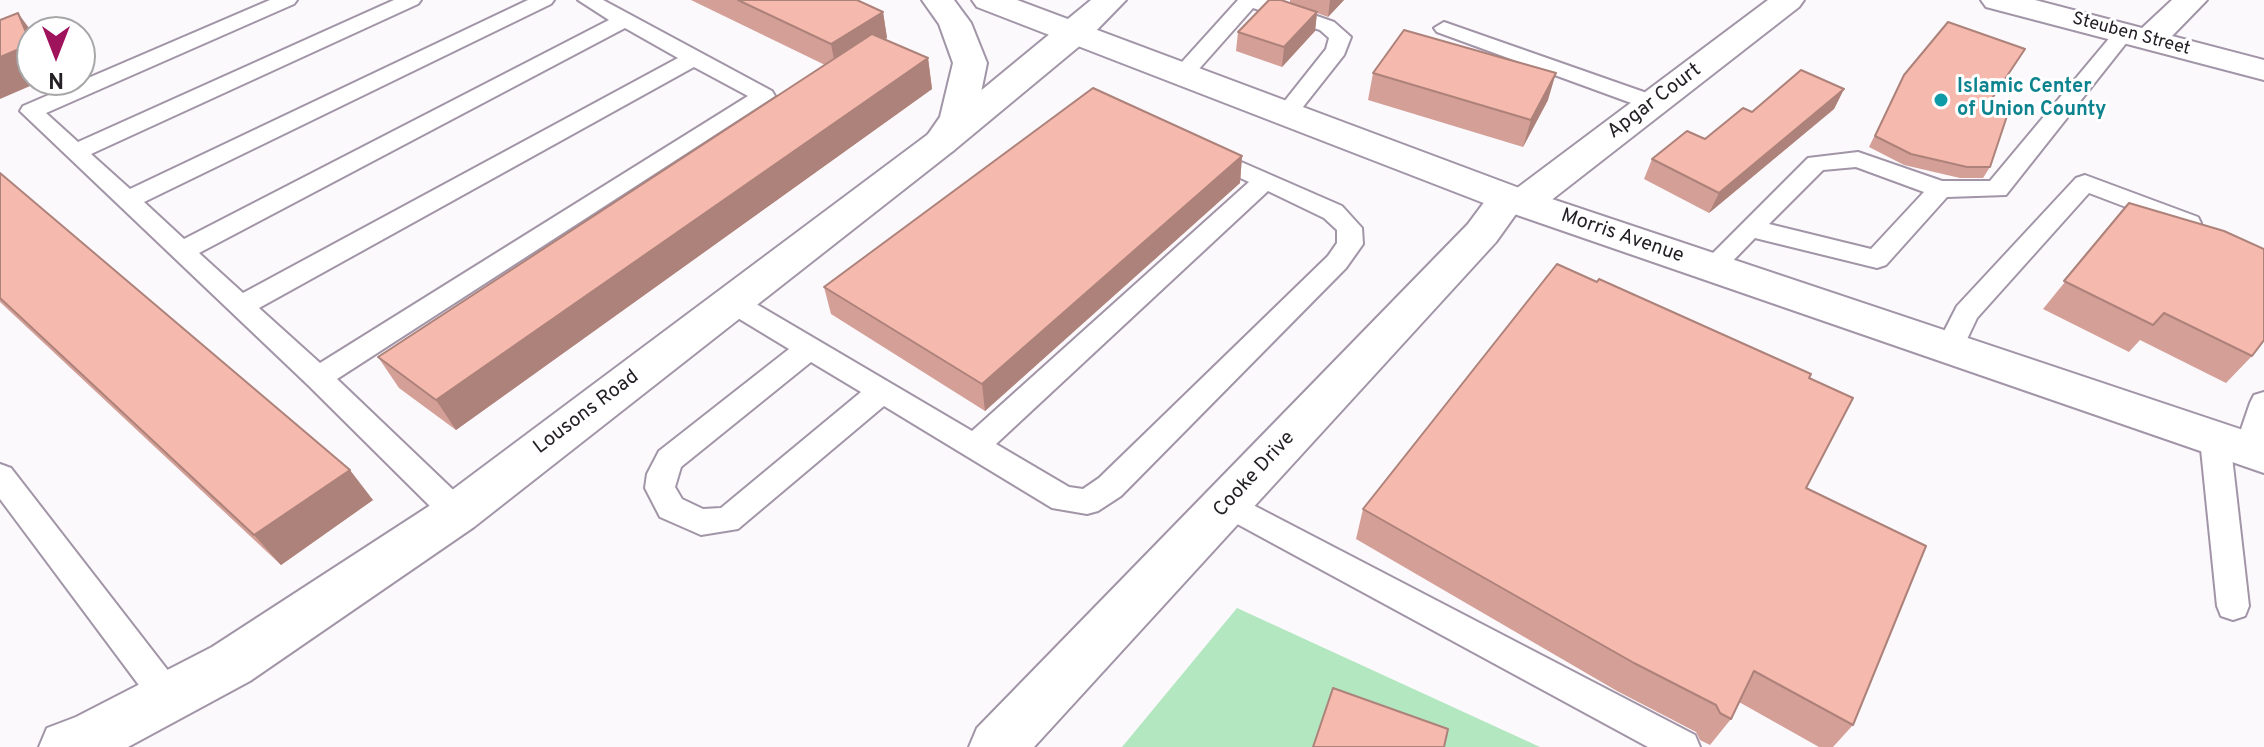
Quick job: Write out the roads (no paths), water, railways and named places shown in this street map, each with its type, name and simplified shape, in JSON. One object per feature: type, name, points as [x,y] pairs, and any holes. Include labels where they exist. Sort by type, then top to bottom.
[{"type":"street","points":[[938,0],[955,23],[970,63],[958,117],[940,143]]},
{"type":"street","name":"Morris Avenue","points":[[988,0],[1515,200],[2242,448]]},
{"type":"street","name":"Lousons Road","points":[[67,747],[231,664],[457,513],[940,143],[1076,32],[1110,0]]},
{"type":"street","name":"Apgar Court","points":[[1515,200],[1653,103],[1788,0]]},
{"type":"street","name":"Steuben Street","points":[[1997,0],[2264,70]]},
{"type":"street","points":[[2136,36],[2191,0]]},
{"type":"street","name":"Cooke Drive","points":[[997,747],[1515,200]]},
{"type":"lane","points":[[287,0],[31,111],[318,378],[457,513]]},
{"type":"lane","points":[[75,152],[411,0]]},
{"type":"lane","points":[[127,200],[544,0]]},
{"type":"lane","points":[[318,378],[764,96],[588,0]]},
{"type":"lane","points":[[1183,73],[1250,0],[1327,26],[1340,37],[1336,50],[1287,112]]},
{"type":"lane","points":[[182,251],[625,20]]},
{"type":"lane","points":[[1444,28],[1653,103]]},
{"type":"lane","points":[[1711,268],[1816,163],[1858,159],[1940,189],[1997,189],[2136,36]]},
{"type":"lane","points":[[241,306],[694,58]]},
{"type":"lane","points":[[732,302],[1063,499],[1087,502],[1110,487],[1337,262],[1350,244],[1349,228],[1333,212],[1216,158]]},
{"type":"lane","points":[[976,445],[1266,180]]},
{"type":"lane","points":[[1949,349],[1966,313],[2085,183],[2209,231]]},
{"type":"lane","points":[[1750,228],[1877,259],[1940,189]]},
{"type":"lane","points":[[809,348],[670,459],[662,474],[660,488],[671,508],[701,522],[727,520],[882,391]]},
{"type":"lane","points":[[2233,606],[2242,448],[2264,403]]},
{"type":"lane","points":[[0,476],[168,697]]},
{"type":"lane","points":[[1228,504],[1682,747]]},
{"type":"place","name":"Islamic Center of Union County","points":[[1941,100]]}]
